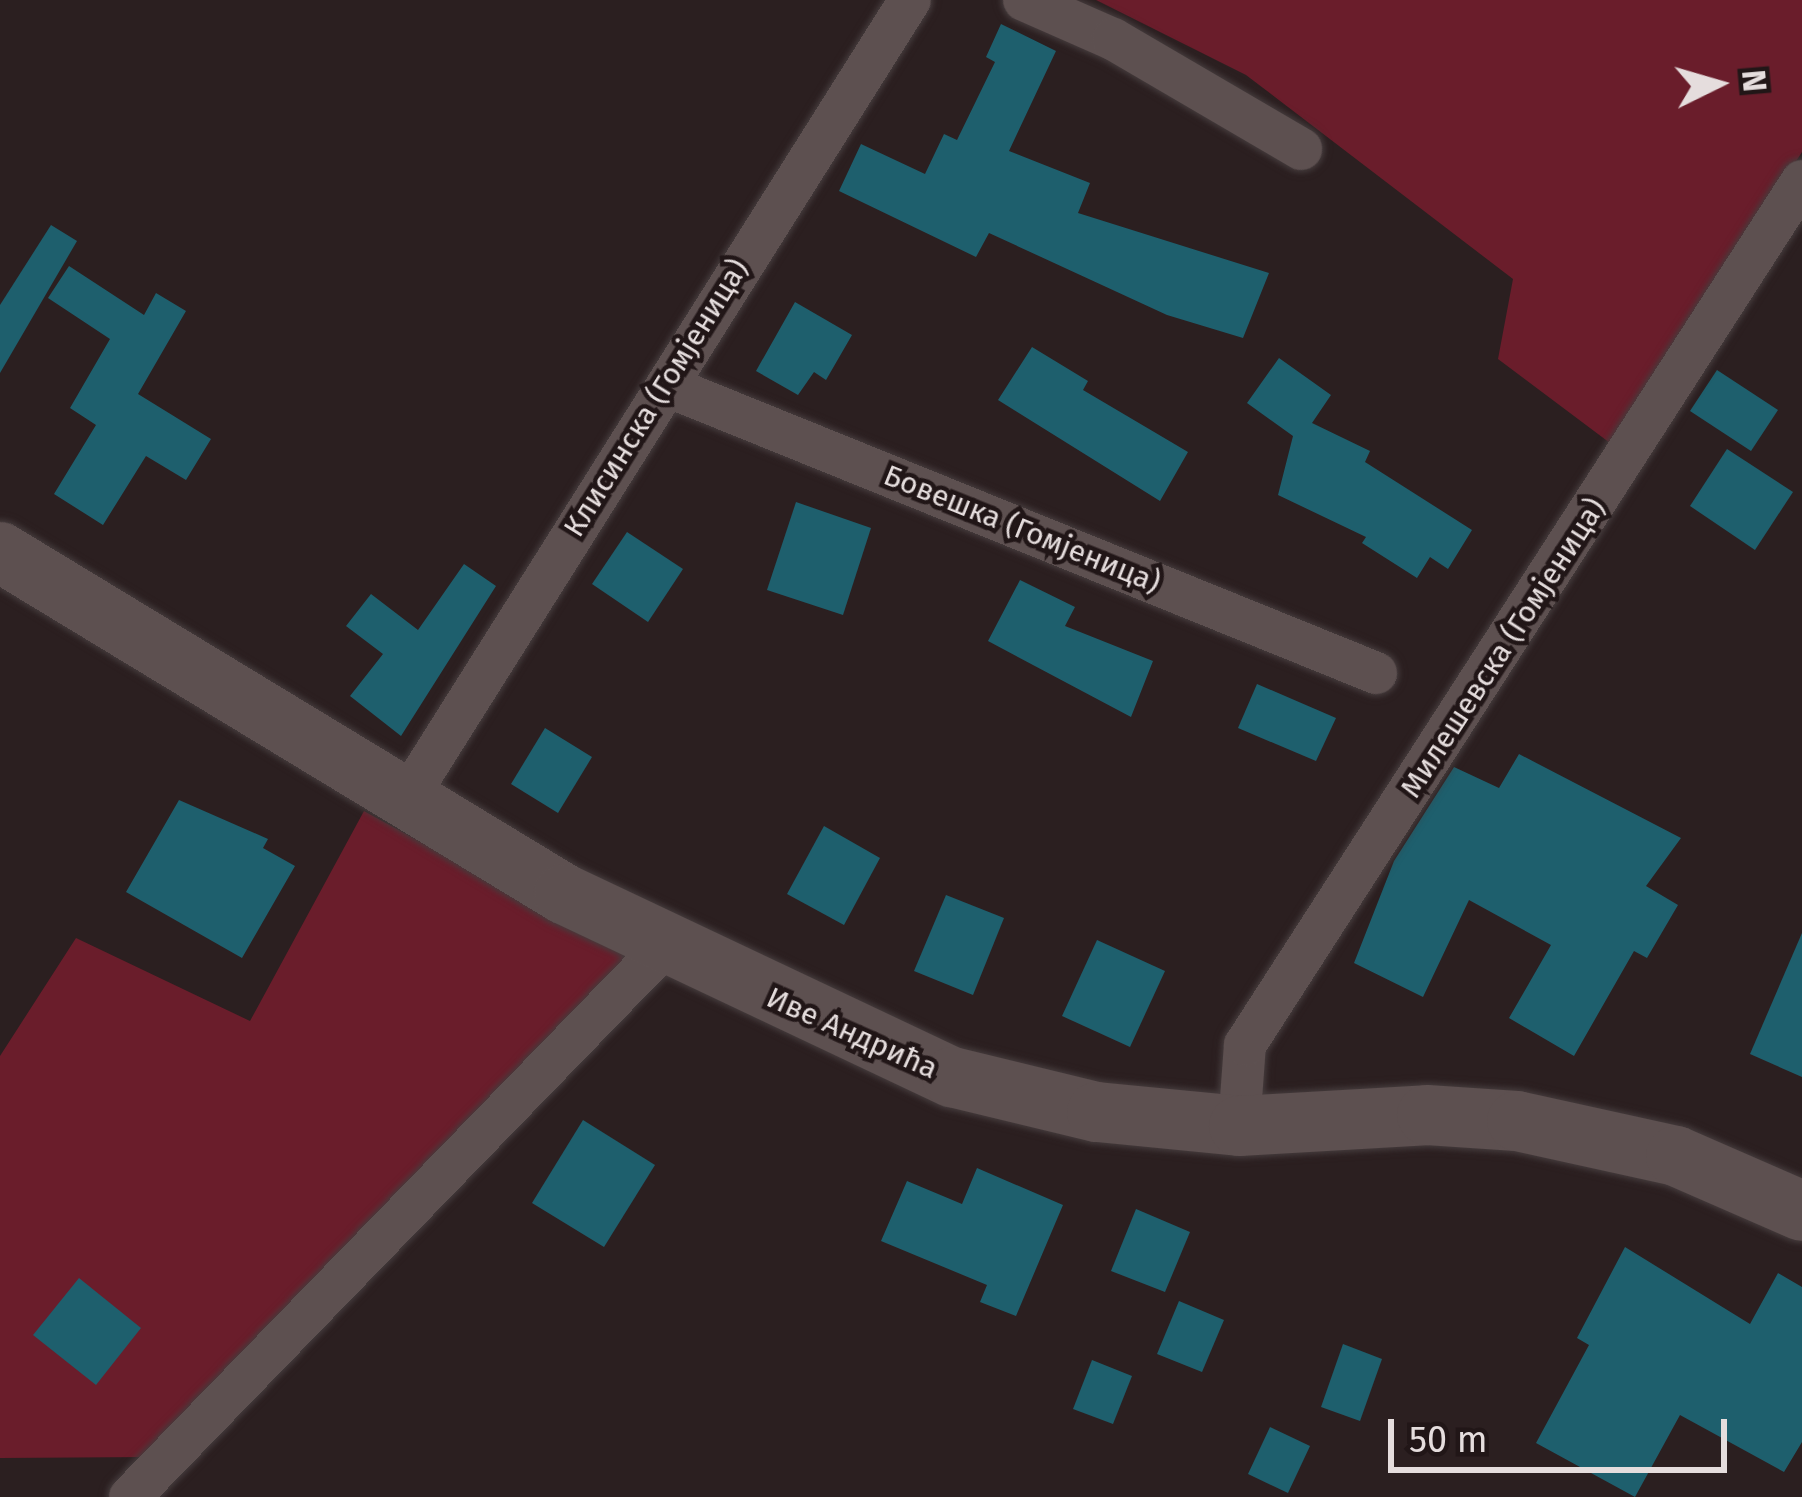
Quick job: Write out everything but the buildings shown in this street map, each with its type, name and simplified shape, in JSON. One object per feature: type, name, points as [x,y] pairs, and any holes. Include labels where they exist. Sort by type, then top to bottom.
[{"type":"street","name":"Клисинска (Гомјеница)","points":[[407,798],[910,0]]},
{"type":"street","points":[[1024,0],[1113,39],[1301,149]]},
{"type":"street","name":"Милешевска (Гомјеница)","points":[[1239,1126],[1245,1045],[1802,181]]},
{"type":"street","name":"Бовешка (Гомјеница)","points":[[667,386],[1376,673]]},
{"type":"street","name":"Иве Андрића","points":[[0,552],[407,798],[664,946],[952,1078],[1097,1112],[1239,1126],[1427,1115],[1517,1121],[1676,1156],[1802,1211]]},
{"type":"street","points":[[130,1497],[664,946]]},
{"type":"shaded area","points":[[1096,0],[1802,0],[1802,152],[1614,446],[1498,359],[1513,279],[1246,75]]},
{"type":"shaded area","points":[[364,811],[629,956],[152,1457],[0,1458],[0,1056],[76,938],[250,1021]]}]
